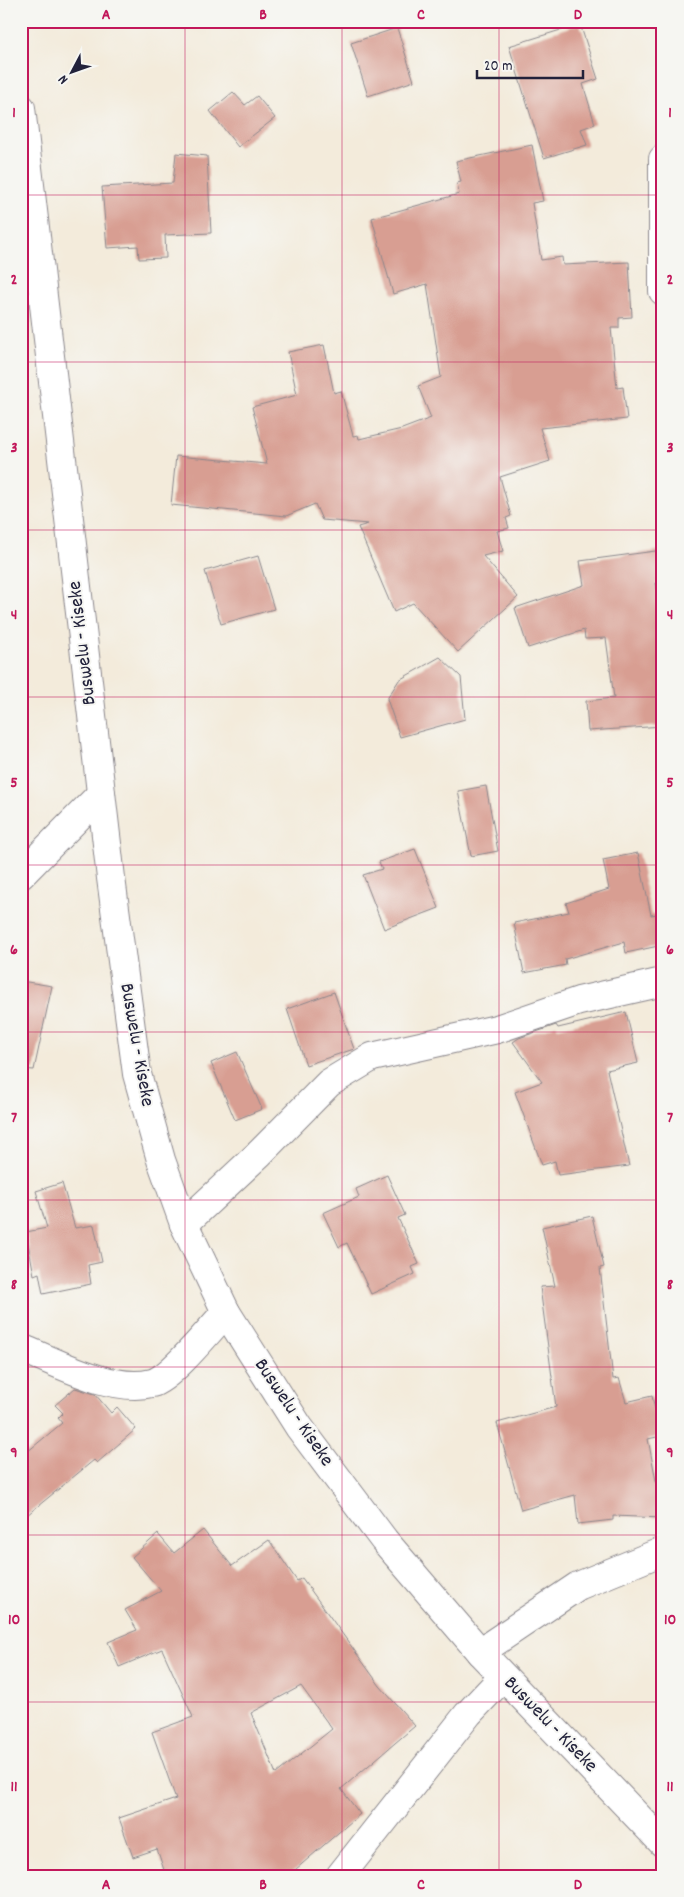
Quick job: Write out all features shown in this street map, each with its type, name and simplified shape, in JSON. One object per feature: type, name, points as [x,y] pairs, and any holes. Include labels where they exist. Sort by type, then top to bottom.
[{"type":"main road","name":"Buswelu - Kiseke","points":[[21,108],[24,167],[137,1074],[161,1160],[184,1224],[226,1312],[299,1427],[384,1540],[480,1652],[663,1844]]},
{"type":"main road","points":[[663,159],[663,291]]},
{"type":"main road","points":[[21,874],[101,794]]},
{"type":"main road","points":[[184,1224],[260,1153],[329,1083],[372,1057],[497,1029],[579,1001],[663,982]]},
{"type":"main road","points":[[21,1348],[91,1377],[126,1384],[154,1383],[180,1363],[226,1312]]},
{"type":"main road","points":[[480,1652],[578,1586],[663,1551]]},
{"type":"main road","points":[[340,1876],[468,1714],[504,1677]]},
{"type":"building","points":[[580,24],[598,79],[583,84],[595,124],[581,129],[587,145],[544,158],[509,46]]},
{"type":"building","points":[[397,28],[414,81],[368,96],[351,43]]},
{"type":"building","points":[[233,92],[245,105],[257,96],[275,118],[238,147],[210,111]]},
{"type":"building","points":[[532,145],[543,201],[532,203],[541,260],[562,257],[563,265],[629,262],[632,317],[619,318],[619,328],[611,328],[617,388],[623,387],[627,419],[540,428],[550,461],[500,477],[511,516],[506,518],[509,528],[497,531],[503,551],[483,556],[518,597],[458,652],[413,603],[394,612],[358,527],[368,524],[322,520],[315,504],[286,516],[171,505],[176,456],[267,464],[252,407],[297,395],[288,352],[324,345],[334,393],[341,391],[353,436],[358,435],[359,439],[402,429],[431,418],[418,386],[441,377],[427,284],[393,294],[372,218],[459,194],[457,183],[461,182],[456,161]]},
{"type":"building","points":[[176,153],[207,156],[211,233],[165,235],[166,258],[139,259],[138,246],[107,248],[102,187],[173,183]]},
{"type":"building","points":[[663,550],[663,582],[656,583],[663,631],[663,726],[588,731],[586,701],[614,698],[606,638],[585,639],[584,630],[528,648],[515,608],[584,585],[580,561]]},
{"type":"building","points":[[258,556],[274,609],[221,624],[205,571]]},
{"type":"building","points":[[440,657],[461,677],[465,719],[400,737],[387,699],[399,680]]},
{"type":"building","points":[[486,786],[498,851],[471,856],[458,791]]},
{"type":"building","points":[[415,849],[439,908],[384,929],[363,875],[382,869],[379,862]]},
{"type":"building","points":[[638,853],[651,915],[658,914],[663,945],[626,953],[624,942],[565,959],[566,965],[524,973],[514,923],[569,912],[566,903],[609,889],[603,860]]},
{"type":"building","points":[[21,981],[52,986],[34,1070],[21,1069]]},
{"type":"building","points":[[334,992],[354,1049],[306,1065],[287,1009]]},
{"type":"building","points":[[626,1012],[638,1063],[607,1070],[629,1166],[558,1175],[555,1161],[542,1165],[515,1092],[542,1082],[513,1042],[519,1038],[556,1025],[558,1028]]},
{"type":"building","points":[[237,1052],[262,1109],[235,1120],[211,1063]]},
{"type":"building","points":[[387,1175],[405,1215],[398,1218],[419,1264],[412,1267],[415,1274],[371,1294],[347,1243],[339,1247],[323,1213],[359,1197],[356,1189]]},
{"type":"building","points":[[62,1183],[75,1228],[94,1225],[102,1262],[88,1265],[91,1284],[43,1294],[39,1273],[34,1275],[26,1232],[47,1228],[36,1191]]},
{"type":"building","points":[[592,1216],[604,1267],[600,1268],[613,1379],[619,1378],[626,1402],[652,1396],[661,1436],[648,1439],[657,1486],[663,1486],[663,1518],[613,1516],[613,1520],[578,1524],[575,1495],[521,1510],[497,1423],[556,1407],[540,1287],[555,1286],[542,1227]]},
{"type":"building","points":[[75,1388],[95,1394],[111,1413],[117,1407],[136,1429],[97,1463],[94,1460],[21,1520],[21,1457],[62,1423],[58,1418],[63,1413],[55,1405]]},
{"type":"building","points":[[203,1530],[232,1566],[269,1540],[297,1581],[302,1578],[380,1686],[415,1726],[341,1789],[360,1814],[288,1876],[166,1876],[157,1849],[133,1857],[119,1818],[176,1799],[152,1732],[193,1717],[162,1649],[119,1667],[108,1642],[137,1630],[125,1610],[161,1591],[132,1557],[158,1534],[174,1553]],"holes":[[[301,1686],[332,1729],[276,1774],[251,1713]]]}]
